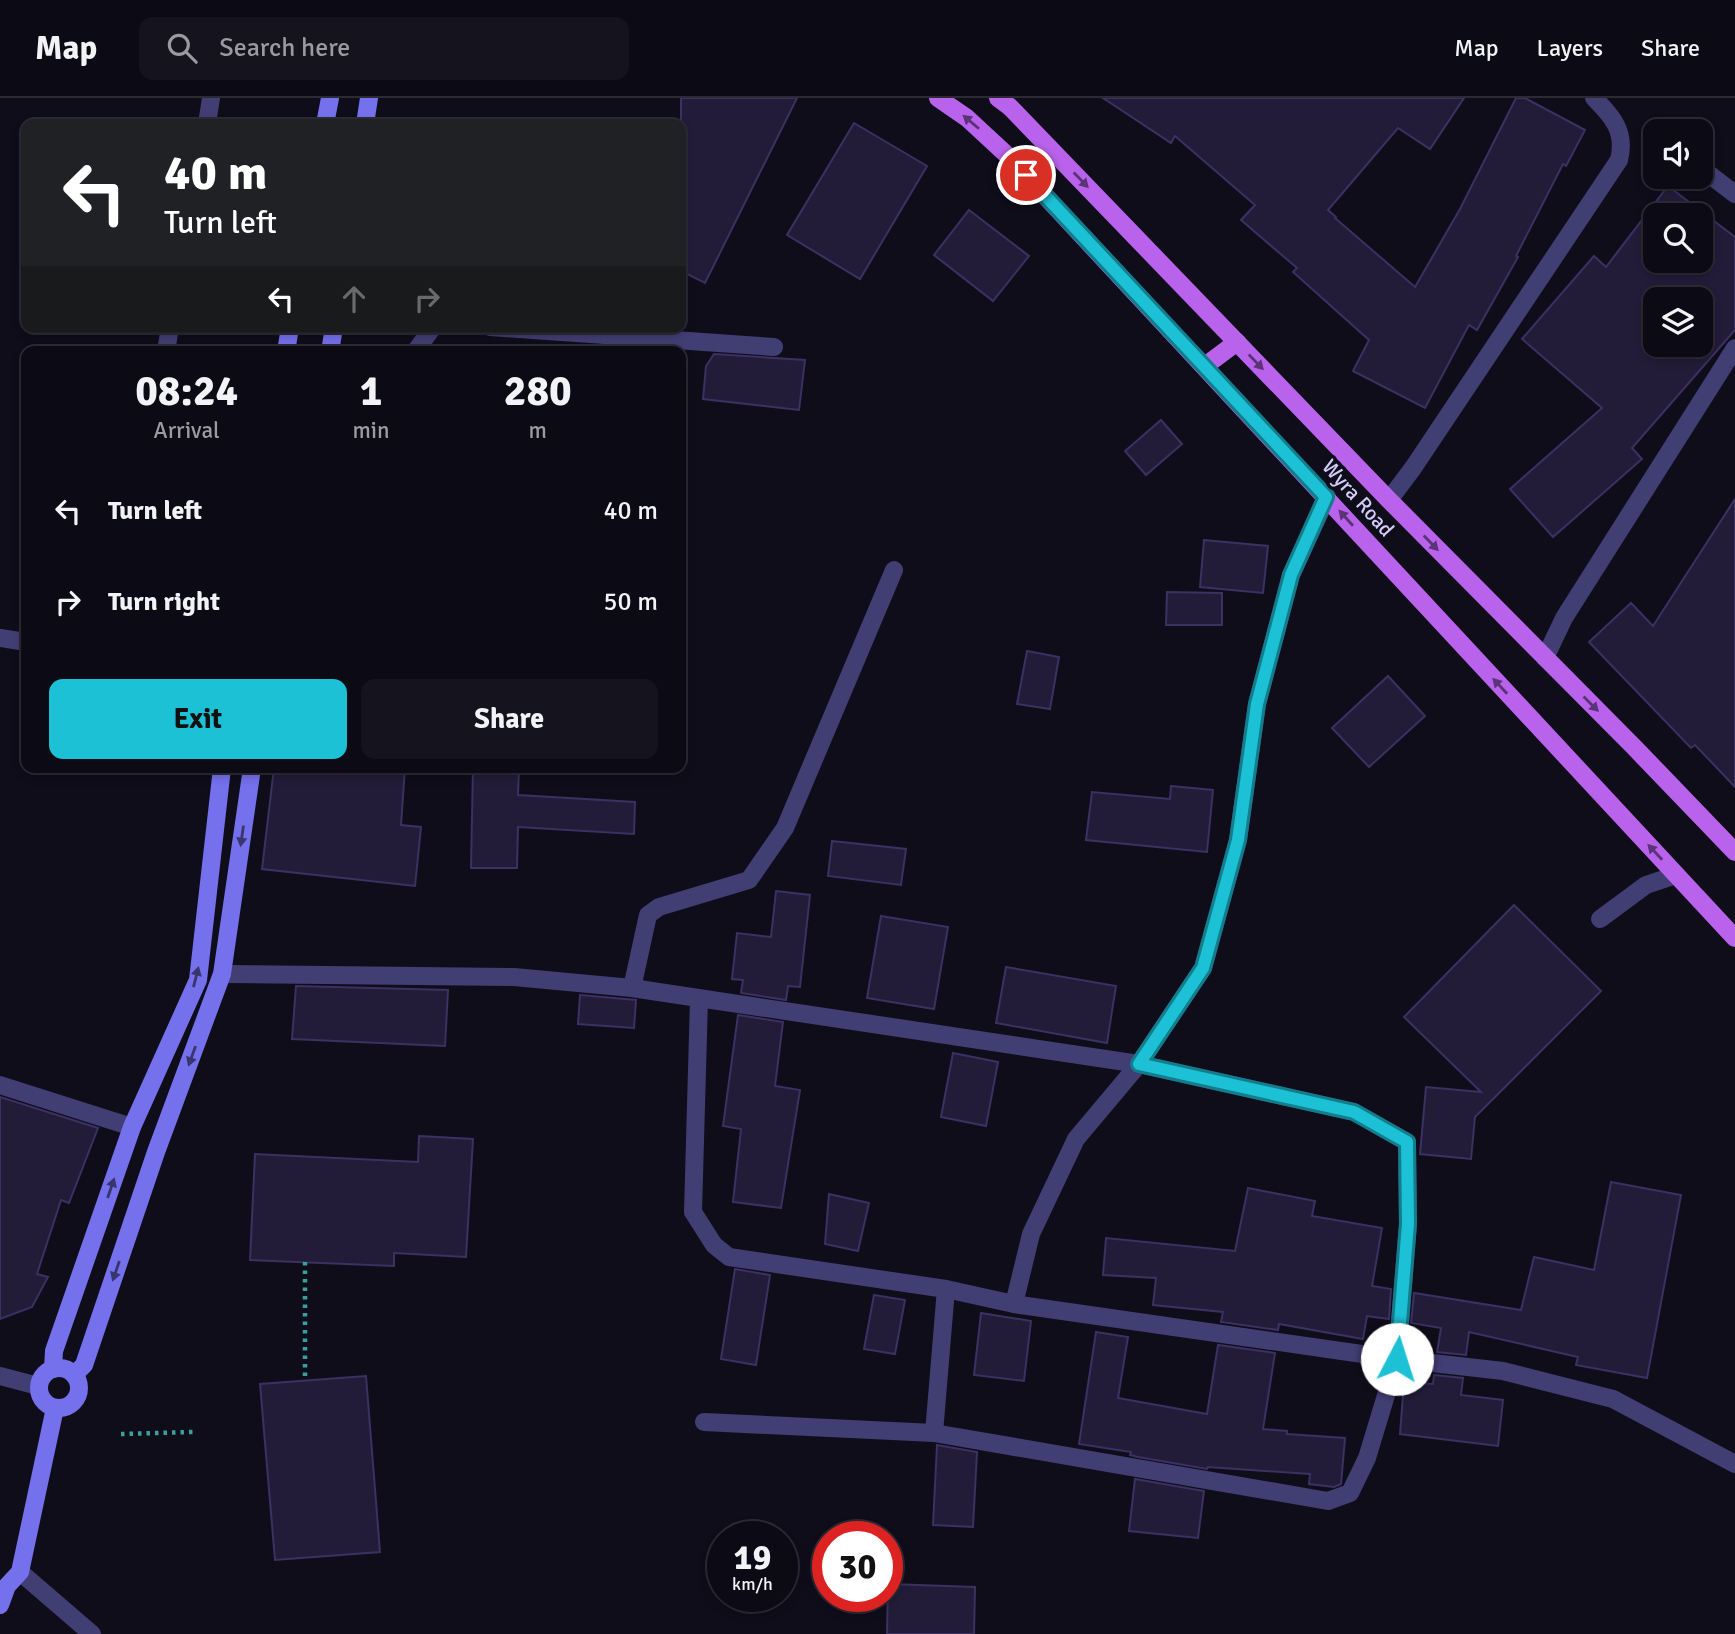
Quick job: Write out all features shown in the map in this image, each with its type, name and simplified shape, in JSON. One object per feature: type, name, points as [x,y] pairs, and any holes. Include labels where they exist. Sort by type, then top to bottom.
[{"type":"main road","name":"Wyra Road","points":[[938,98],[967,118],[1008,156],[1735,938]]},
{"type":"main road","name":"Wyra Road","points":[[1008,101],[1389,500],[1735,852]]},
{"type":"main road","points":[[1205,366],[1237,342]]},
{"type":"street","points":[[208,119],[211,98]]},
{"type":"street","points":[[326,119],[330,98]]},
{"type":"street","points":[[366,119],[369,98]]},
{"type":"street","points":[[1389,500],[1619,160],[1623,145],[1615,122],[1594,98]]},
{"type":"street","points":[[1713,177],[1735,194]]},
{"type":"street","points":[[575,333],[774,347]]},
{"type":"street","points":[[1545,658],[1564,618],[1735,348]]},
{"type":"street","points":[[1014,1304],[1031,1234],[1076,1139],[1139,1064],[1203,968],[1238,840],[1257,704],[1291,575],[1326,497]]},
{"type":"street","points":[[632,988],[648,915],[659,907],[749,880],[785,828],[894,570]]},
{"type":"street","points":[[0,638],[21,641]]},
{"type":"street","points":[[53,1369],[54,1351],[132,1127],[198,980],[221,773]]},
{"type":"street","points":[[74,1375],[84,1365],[156,1152],[222,974],[251,773]]},
{"type":"street","points":[[1601,919],[1646,885],[1676,875]]},
{"type":"street","points":[[222,974],[514,977],[632,988],[1139,1064],[1354,1112],[1407,1142],[1408,1224],[1397,1359],[1367,1458],[1350,1493],[1328,1501],[934,1433],[704,1422]]},
{"type":"street","points":[[699,999],[693,1212],[713,1245],[729,1256],[946,1289],[1014,1304],[1397,1359],[1503,1371],[1613,1399],[1735,1464]]},
{"type":"street","points":[[0,1085],[132,1127]]},
{"type":"street","points":[[934,1433],[946,1289]]},
{"type":"street","points":[[64,1368],[74,1375],[79,1384],[78,1396],[66,1407],[55,1408],[44,1403],[39,1392],[38,1386],[43,1376],[53,1369],[64,1368]]},
{"type":"street","points":[[0,1376],[38,1386]]},
{"type":"street","points":[[0,1605],[4,1585],[20,1572],[55,1408]]},
{"type":"street","points":[[20,1572],[92,1634]]},
{"type":"path","points":[[305,1262],[305,1381]]},
{"type":"path","points":[[121,1434],[193,1432]]},
{"type":"building","points":[[681,98],[797,98],[705,283],[686,274],[686,119],[681,119]]},
{"type":"building","points":[[1103,98],[1464,98],[1430,149],[1398,128],[1328,210],[1415,287],[1460,209],[1516,98],[1525,98],[1585,130],[1566,166],[1563,164],[1516,256],[1518,257],[1477,330],[1469,325],[1425,408],[1353,371],[1369,340],[1293,272],[1297,268],[1241,220],[1255,205],[1175,136],[1171,143]]},
{"type":"building","points":[[854,123],[927,166],[860,279],[787,235]]},
{"type":"building","points":[[1666,189],[1672,189],[1690,203],[1655,203]]},
{"type":"building","points":[[969,210],[1029,256],[993,301],[934,255]]},
{"type":"building","points":[[1643,219],[1643,273],[1713,273],[1713,220],[1735,237],[1735,330],[1713,355],[1713,287],[1643,287],[1643,357],[1711,357],[1632,448],[1642,459],[1553,537],[1510,489],[1602,408],[1522,339],[1594,256],[1606,267]]},
{"type":"building","points":[[714,354],[805,360],[799,410],[703,399],[706,366]]},
{"type":"building","points":[[1161,420],[1182,444],[1146,475],[1125,451]]},
{"type":"building","points":[[1735,499],[1735,787],[1695,745],[1691,748],[1589,642],[1631,603],[1653,626]]},
{"type":"building","points":[[1204,540],[1268,546],[1263,593],[1200,587]]},
{"type":"building","points":[[1167,592],[1222,593],[1222,625],[1166,625]]},
{"type":"building","points":[[1027,651],[1059,657],[1050,709],[1017,704]]},
{"type":"building","points":[[1388,676],[1425,716],[1369,767],[1332,728]]},
{"type":"building","points":[[273,773],[405,773],[401,825],[421,827],[415,886],[262,869]]},
{"type":"building","points":[[473,773],[519,773],[518,795],[635,802],[634,834],[518,827],[517,868],[471,868]]},
{"type":"building","points":[[1171,786],[1213,790],[1207,852],[1086,840],[1092,792],[1170,799]]},
{"type":"building","points":[[832,841],[906,849],[901,885],[828,876]]},
{"type":"building","points":[[776,891],[810,895],[800,987],[788,986],[786,1000],[741,993],[743,980],[732,979],[737,933],[771,937]]},
{"type":"building","points":[[1514,905],[1601,991],[1475,1117],[1471,1159],[1420,1154],[1426,1087],[1481,1092],[1404,1017]]},
{"type":"building","points":[[881,916],[948,927],[934,1009],[867,998]]},
{"type":"building","points":[[1006,967],[1116,986],[1107,1043],[996,1023]]},
{"type":"building","points":[[296,986],[448,990],[445,1046],[292,1039]]},
{"type":"building","points":[[580,995],[636,1000],[634,1028],[578,1024]]},
{"type":"building","points":[[738,1015],[783,1022],[775,1086],[800,1090],[781,1208],[733,1202],[741,1129],[723,1126]]},
{"type":"building","points":[[953,1053],[998,1062],[986,1126],[941,1117]]},
{"type":"building","points":[[0,1097],[98,1128],[69,1203],[61,1200],[37,1274],[48,1277],[32,1307],[0,1319]]},
{"type":"building","points":[[419,1136],[473,1139],[466,1257],[394,1253],[394,1266],[250,1260],[255,1154],[418,1162]]},
{"type":"building","points":[[1611,1182],[1681,1195],[1647,1378],[1576,1365],[1578,1357],[1469,1332],[1466,1355],[1437,1352],[1441,1328],[1411,1323],[1414,1293],[1521,1310],[1534,1257],[1594,1270]]},
{"type":"building","points":[[1248,1188],[1315,1201],[1312,1216],[1382,1228],[1372,1286],[1391,1289],[1389,1319],[1367,1316],[1363,1339],[1279,1324],[1278,1330],[1221,1322],[1223,1312],[1153,1305],[1156,1278],[1103,1275],[1106,1238],[1235,1251]]},
{"type":"building","points":[[829,1194],[869,1203],[858,1251],[825,1244]]},
{"type":"building","points":[[735,1269],[770,1275],[756,1365],[721,1359]]},
{"type":"building","points":[[874,1295],[905,1300],[895,1354],[864,1349]]},
{"type":"building","points":[[981,1313],[1031,1321],[1024,1381],[974,1375]]},
{"type":"building","points":[[1096,1332],[1128,1337],[1118,1398],[1207,1414],[1218,1345],[1275,1353],[1263,1429],[1287,1431],[1287,1434],[1345,1438],[1341,1484],[1334,1487],[1309,1484],[1310,1474],[1207,1469],[1138,1457],[1130,1455],[1131,1452],[1079,1444]]},
{"type":"building","points":[[1434,1375],[1463,1378],[1461,1395],[1503,1400],[1498,1446],[1400,1434],[1404,1382],[1433,1384]]},
{"type":"building","points":[[366,1376],[380,1552],[275,1560],[260,1384]]},
{"type":"building","points":[[937,1445],[977,1452],[973,1527],[933,1525]]},
{"type":"building","points":[[1135,1479],[1204,1491],[1198,1538],[1129,1531]]},
{"type":"building","points":[[903,1585],[975,1587],[974,1634],[887,1634],[887,1612],[903,1612]]},
{"type":"route","points":[[1026,175],[1326,497],[1291,575],[1257,704],[1238,840],[1203,968],[1139,1064],[1354,1112],[1407,1142],[1408,1224],[1397,1359]]}]
